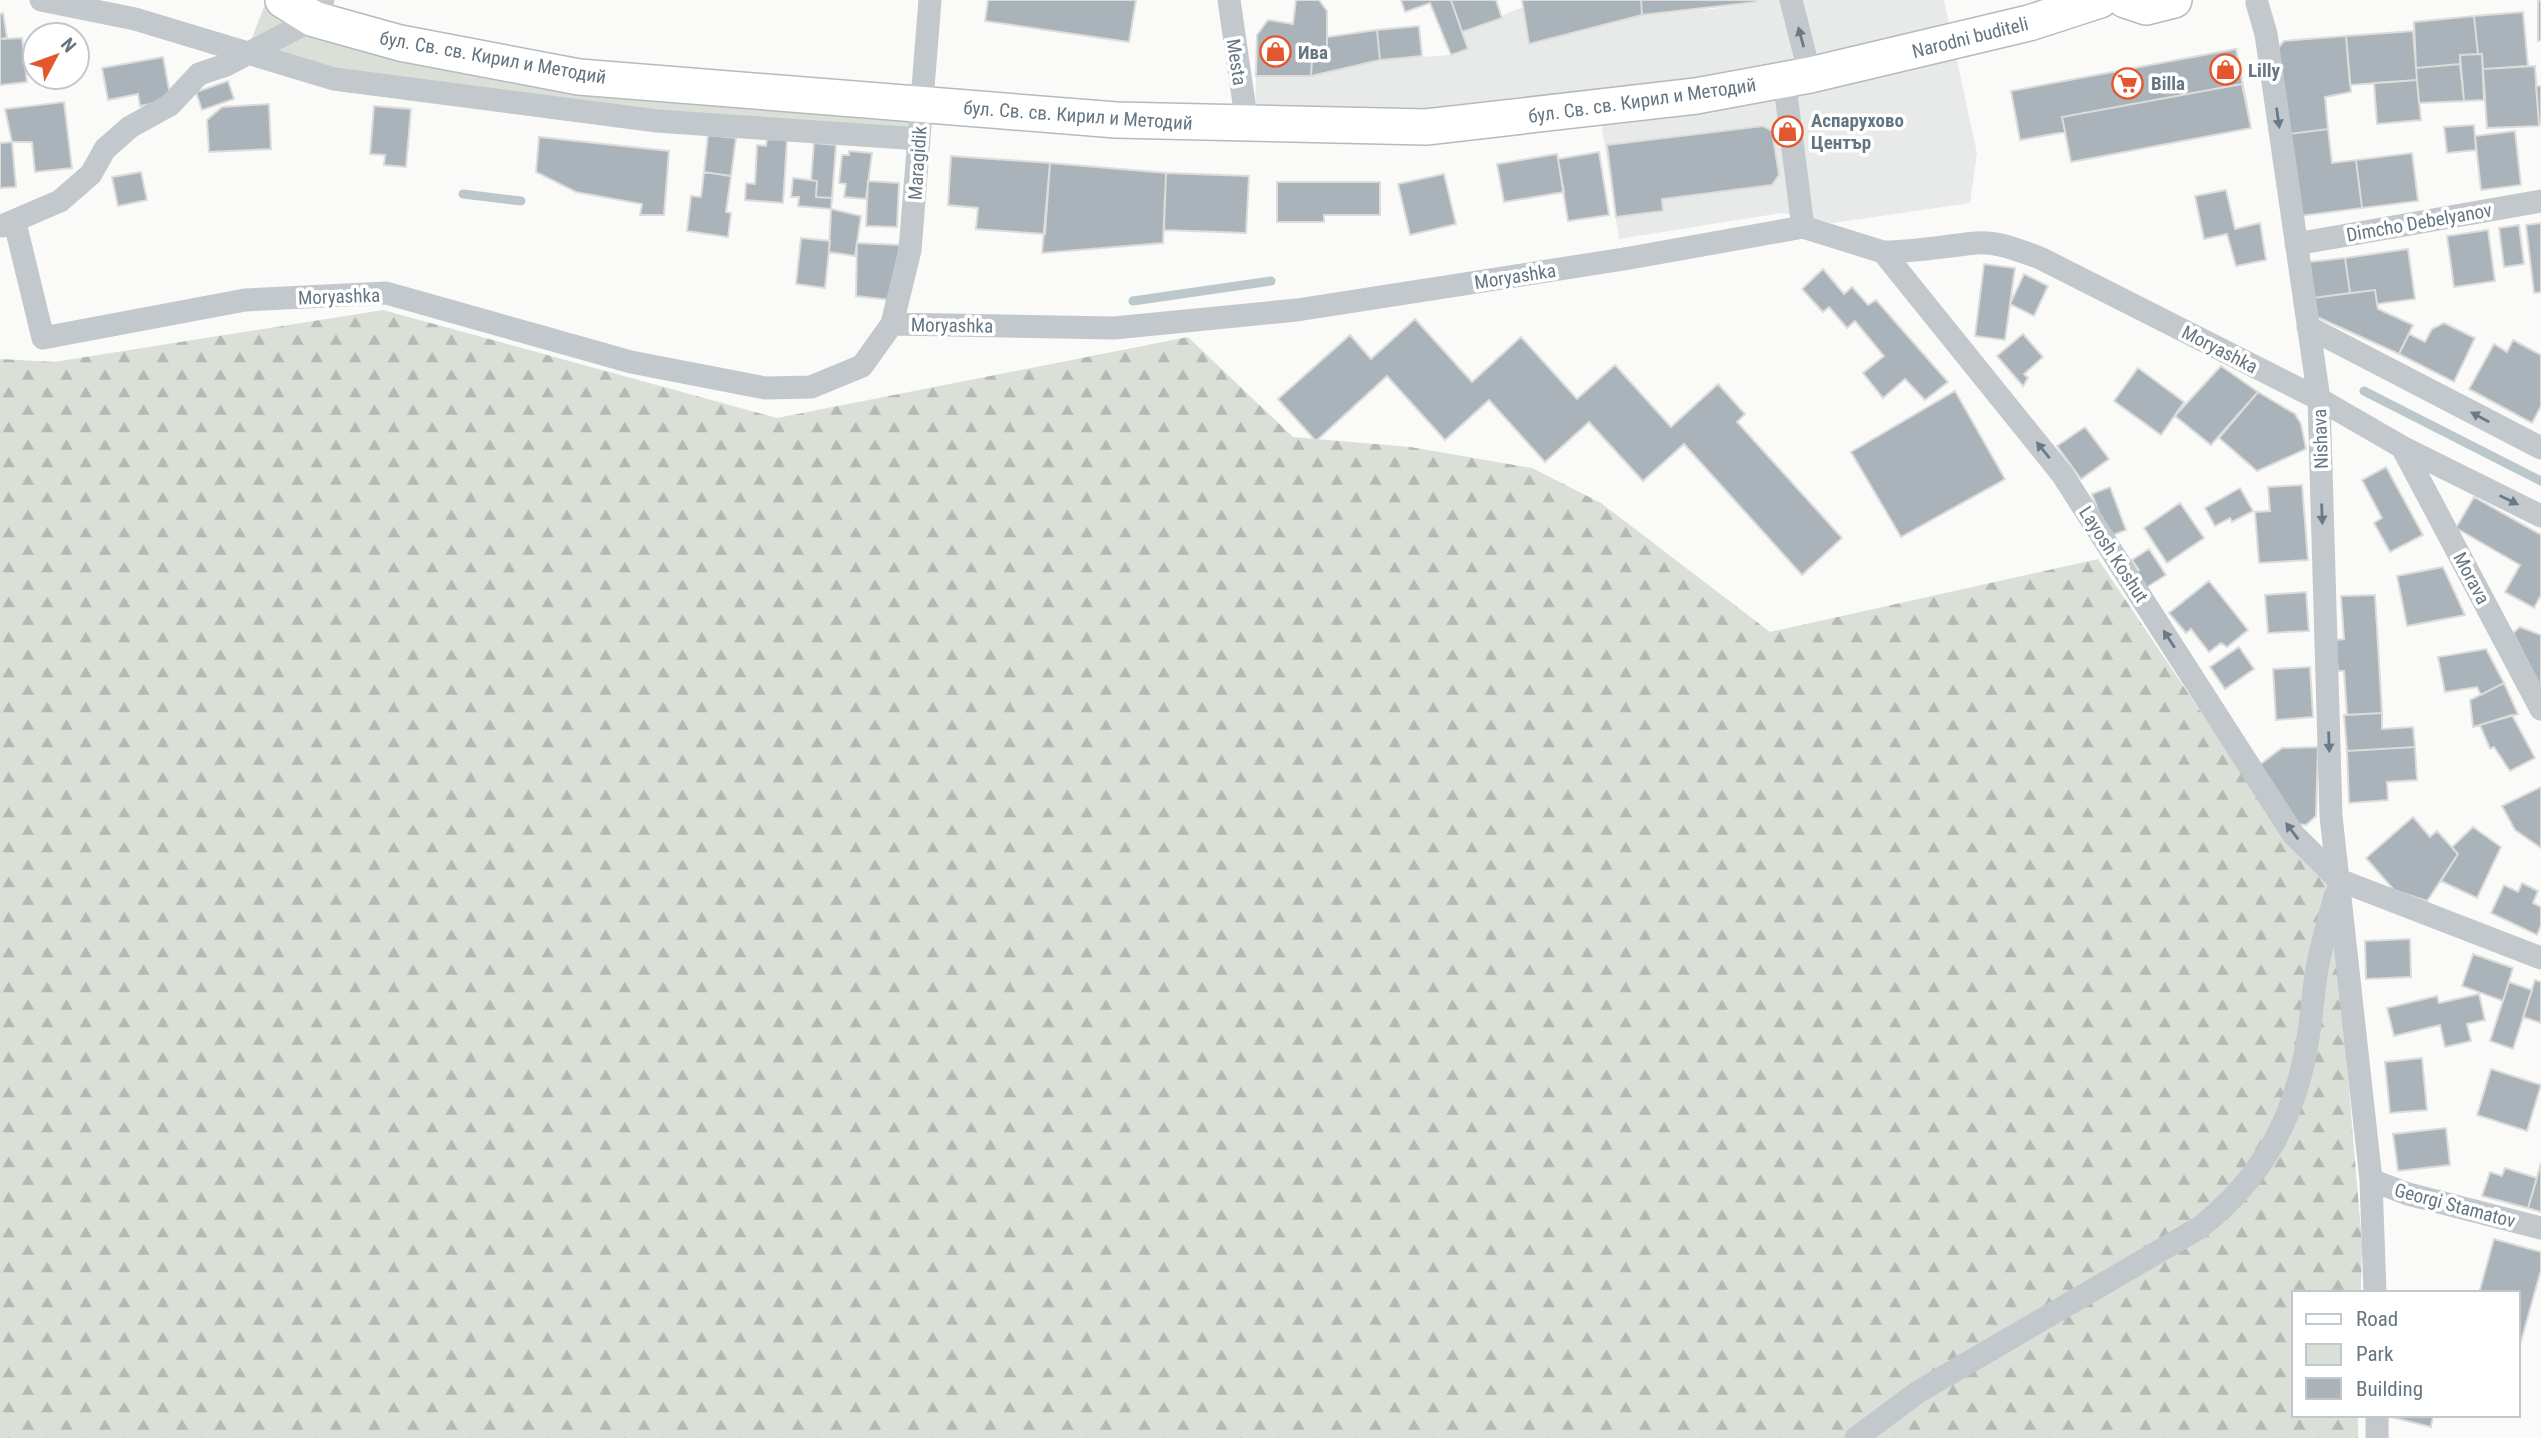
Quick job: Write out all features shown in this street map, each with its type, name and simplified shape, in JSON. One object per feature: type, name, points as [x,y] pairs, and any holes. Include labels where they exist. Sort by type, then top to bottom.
[{"type":"main road","name":"бул. Св. св. Кирил и Методий","points":[[283,0],[319,9],[400,43],[579,77],[1116,120],[1426,127],[1696,96],[1880,60]]},
{"type":"main road","points":[[1880,60],[1949,29],[2031,0]]},
{"type":"main road","name":"Narodni buditeli","points":[[1880,60],[2029,23],[2100,0]]},
{"type":"main road","points":[[2125,0],[2146,7],[2174,0]]},
{"type":"street","points":[[41,0],[135,19],[334,79],[657,121],[919,139]]},
{"type":"street","name":"Maragidik","points":[[892,324],[910,250],[930,0]]},
{"type":"street","points":[[1791,0],[1803,227],[1883,252]]},
{"type":"street","name":"Nishava","points":[[2254,1],[2266,34],[2319,398],[2332,816],[2371,1180],[2375,1291]]},
{"type":"street","name":"Mesta","points":[[1233,3],[1247,124]]},
{"type":"street","points":[[8,225],[61,201],[91,174],[105,149],[130,127],[170,105],[199,74],[246,54],[319,9]]},
{"type":"street","name":"Dimcho Debelyanov","points":[[2296,244],[2541,201]]},
{"type":"street","name":"Moryashka","points":[[8,225],[43,338],[245,300],[386,293],[631,362],[765,388],[811,387],[862,366],[892,324],[1114,328],[1284,311],[1624,260],[1803,227]]},
{"type":"street","name":"Moryashka","points":[[1883,252],[1947,249],[1978,243],[2019,250],[2040,258],[2319,398],[2402,447],[2541,516]]},
{"type":"street","name":"Layosh Koshut","points":[[1883,252],[2063,474],[2293,834],[2339,880],[2541,958]]},
{"type":"street","points":[[2308,327],[2541,448]]},
{"type":"street","name":"Morava","points":[[2402,447],[2541,709]]},
{"type":"street","points":[[1856,1438],[1918,1392],[2199,1228],[2231,1203],[2262,1163],[2291,1110],[2308,1040],[2317,968],[2339,880]]},
{"type":"street","name":"Georgi Stamatov","points":[[2371,1180],[2407,1195],[2541,1228]]},
{"type":"street","points":[[2377,1417],[2377,1438]]},
{"type":"shaded area","name":"Аспарухово Център","points":[[1756,0],[1944,0],[1977,153],[1970,203],[1833,223],[1782,213],[1619,239],[1597,94],[1421,117],[1255,112],[1256,76],[1311,76],[1380,60],[1451,55],[1468,49],[1462,32],[1523,7],[1530,43],[1642,15],[1711,9],[1756,3]]},
{"type":"green space","points":[[265,4],[400,43],[921,104],[919,139],[657,121],[246,54]]},
{"type":"green space","points":[[383,310],[777,418],[1188,337],[1293,437],[1410,447],[1532,468],[1601,503],[1770,632],[2098,559],[2284,836],[2332,887],[2362,1244],[2361,1291],[2292,1291],[2292,1417],[2358,1417],[2358,1438],[0,1438],[0,359],[54,362]]},
{"type":"building","points":[[988,0],[1136,0],[1129,42],[985,21]]},
{"type":"building","points":[[1296,0],[1319,0],[1327,11],[1327,58],[1312,58],[1311,76],[1256,76],[1257,35],[1268,20],[1293,24]]},
{"type":"building","points":[[1401,0],[1451,0],[1468,49],[1451,55],[1430,3],[1405,12]]},
{"type":"building","points":[[1451,0],[1496,0],[1502,18],[1462,32]]},
{"type":"building","points":[[1522,0],[1641,0],[1642,15],[1529,44]]},
{"type":"building","points":[[1641,0],[1756,0],[1756,2],[1642,15]]},
{"type":"building","points":[[2538,1],[2541,1],[2541,40],[2538,41]]},
{"type":"building","points":[[2523,12],[2528,66],[2483,69],[2482,54],[2478,54],[2474,16]]},
{"type":"building","points":[[3,13],[7,38],[0,39],[0,14]]},
{"type":"building","points":[[2474,16],[2478,54],[2460,55],[2460,64],[2416,68],[2414,22]]},
{"type":"building","points":[[1419,26],[1422,56],[1380,60],[1377,30]]},
{"type":"building","points":[[1377,30],[1380,60],[1311,76],[1312,58],[1327,58],[1327,37]]},
{"type":"building","points":[[2413,31],[2417,80],[2350,85],[2346,36]]},
{"type":"building","points":[[2346,36],[2351,92],[2325,97],[2328,129],[2289,134],[2278,48],[2284,41]]},
{"type":"building","points":[[21,38],[21,83],[0,85],[0,39]]},
{"type":"building","points":[[2236,49],[2251,128],[2071,162],[2065,132],[2020,140],[2011,91]]},
{"type":"building","points":[[2482,54],[2484,100],[2464,101],[2460,55]]},
{"type":"building","points":[[163,57],[171,100],[140,106],[138,94],[108,100],[102,68]]},
{"type":"building","points":[[2460,64],[2464,101],[2419,103],[2416,68]]},
{"type":"building","points":[[2535,66],[2539,126],[2487,128],[2483,69]]},
{"type":"building","points":[[2417,80],[2421,120],[2377,124],[2374,83]]},
{"type":"building","points":[[228,81],[234,99],[202,110],[196,92]]},
{"type":"building","points":[[2242,84],[2251,128],[2071,162],[2062,117]]},
{"type":"building","points":[[2536,86],[2541,86],[2541,124],[2539,124]]},
{"type":"building","points":[[64,102],[72,168],[35,172],[32,142],[12,142],[5,109]]},
{"type":"building","points":[[269,104],[271,149],[209,152],[207,120],[222,107]]},
{"type":"building","points":[[374,106],[411,109],[406,167],[384,165],[385,155],[370,154]]},
{"type":"building","points":[[2474,125],[2476,150],[2447,153],[2444,127]]},
{"type":"building","points":[[1763,126],[1772,131],[1779,175],[1772,185],[1662,199],[1663,211],[1616,217],[1607,145]]},
{"type":"building","points":[[2328,129],[2332,163],[2356,160],[2362,208],[2300,216],[2289,134]]},
{"type":"building","points":[[2515,131],[2521,185],[2481,190],[2475,136]]},
{"type":"building","points":[[708,135],[736,138],[731,176],[704,172]]},
{"type":"building","points":[[539,137],[669,151],[664,215],[640,215],[642,204],[576,192],[536,172]]},
{"type":"building","points":[[767,139],[787,140],[783,203],[745,200],[746,183],[755,184],[757,145],[766,146]]},
{"type":"building","points":[[12,142],[16,187],[0,188],[0,143]]},
{"type":"building","points":[[814,143],[836,145],[832,198],[816,197],[817,181],[811,180]]},
{"type":"building","points":[[849,151],[872,153],[866,199],[844,197],[846,184],[839,183],[842,155],[849,155]]},
{"type":"building","points":[[1599,152],[1609,215],[1568,221],[1558,159]]},
{"type":"building","points":[[2412,153],[2418,201],[2362,208],[2356,160]]},
{"type":"building","points":[[1557,154],[1564,192],[1504,202],[1497,164]]},
{"type":"building","points":[[951,156],[1050,163],[1045,234],[976,229],[978,208],[948,205]]},
{"type":"building","points":[[1050,163],[1166,173],[1163,243],[1042,253]]},
{"type":"building","points":[[141,172],[147,200],[118,206],[112,177]]},
{"type":"building","points":[[704,172],[731,176],[726,212],[731,213],[728,237],[687,231],[691,196],[701,197]]},
{"type":"building","points":[[1166,173],[1249,176],[1246,233],[1164,230]]},
{"type":"building","points":[[1444,174],[1456,224],[1410,235],[1398,184]]},
{"type":"building","points":[[793,178],[817,181],[816,197],[832,198],[831,209],[798,206],[799,197],[791,197]]},
{"type":"building","points":[[868,181],[899,183],[897,227],[866,226]]},
{"type":"building","points":[[1277,182],[1380,182],[1380,215],[1324,215],[1324,222],[1277,222]]},
{"type":"building","points":[[2226,190],[2235,229],[2260,223],[2266,260],[2236,266],[2227,234],[2204,239],[2195,196]]},
{"type":"building","points":[[831,209],[861,216],[855,256],[829,252]]},
{"type":"building","points":[[2541,223],[2541,292],[2534,293],[2526,225]]},
{"type":"building","points":[[2519,225],[2524,264],[2504,267],[2499,228]]},
{"type":"building","points":[[2488,230],[2495,281],[2454,287],[2447,236]]},
{"type":"building","points":[[801,238],[830,241],[825,288],[796,284]]},
{"type":"building","points":[[857,243],[900,245],[891,300],[856,296]]},
{"type":"building","points":[[2408,249],[2415,299],[2377,304],[2375,290],[2350,293],[2345,258]]},
{"type":"building","points":[[2345,258],[2350,293],[2313,298],[2309,262]]},
{"type":"building","points":[[1984,264],[2015,268],[2005,340],[1975,336]]},
{"type":"building","points":[[1823,269],[1844,294],[1852,287],[1868,305],[1876,300],[1948,382],[1925,400],[1905,379],[1883,398],[1863,373],[1884,356],[1855,321],[1847,328],[1829,307],[1823,312],[1802,289]]},
{"type":"building","points":[[2024,274],[2048,286],[2034,316],[2010,304]]},
{"type":"building","points":[[2375,290],[2378,309],[2413,325],[2399,354],[2315,316],[2313,298]]},
{"type":"building","points":[[1415,319],[1472,382],[1521,337],[1577,399],[1615,365],[1671,427],[1718,384],[1745,414],[1737,422],[1842,538],[1802,575],[1684,444],[1643,481],[1589,422],[1545,462],[1489,400],[1445,440],[1387,376],[1316,441],[1278,399],[1350,335],[1371,359]]},
{"type":"building","points":[[2444,323],[2475,338],[2454,382],[2399,354],[2409,334],[2425,342],[2432,329]]},
{"type":"building","points":[[2023,334],[2043,357],[2024,374],[2028,378],[2023,386],[1997,356]]},
{"type":"building","points":[[2513,340],[2541,355],[2541,406],[2532,423],[2469,389],[2494,344],[2507,352]]},
{"type":"building","points":[[2221,366],[2258,392],[2211,445],[2175,416]]},
{"type":"building","points":[[2138,368],[2184,402],[2161,435],[2114,401]]},
{"type":"building","points":[[1955,391],[2005,479],[1901,537],[1851,452]]},
{"type":"building","points":[[2258,392],[2295,414],[2301,424],[2306,449],[2257,471],[2219,438]]},
{"type":"building","points":[[2085,427],[2109,459],[2081,479],[2057,446]]},
{"type":"building","points":[[2386,467],[2423,535],[2390,552],[2374,523],[2382,518],[2362,480]]},
{"type":"building","points":[[2302,485],[2308,560],[2259,563],[2255,512],[2270,511],[2268,487]]},
{"type":"building","points":[[2110,487],[2126,530],[2108,537],[2092,494]]},
{"type":"building","points":[[2240,488],[2253,511],[2232,522],[2230,518],[2215,526],[2205,508]]},
{"type":"building","points":[[2474,497],[2541,535],[2541,595],[2534,608],[2505,592],[2520,565],[2456,528]]},
{"type":"building","points":[[2180,503],[2204,538],[2167,563],[2144,528]]},
{"type":"building","points":[[2149,549],[2166,575],[2144,589],[2134,574],[2139,570],[2132,560]]},
{"type":"building","points":[[2443,567],[2465,615],[2407,626],[2397,576]]},
{"type":"building","points":[[2209,581],[2248,630],[2227,647],[2221,643],[2209,652],[2191,629],[2186,633],[2169,613]]},
{"type":"building","points":[[2306,592],[2309,631],[2268,633],[2265,595]]},
{"type":"building","points":[[2375,595],[2382,713],[2347,715],[2344,671],[2338,671],[2335,640],[2344,639],[2341,596]]},
{"type":"building","points":[[2520,627],[2541,635],[2541,688],[2513,633]]},
{"type":"building","points":[[2239,647],[2254,669],[2225,689],[2210,667]]},
{"type":"building","points":[[2486,649],[2504,683],[2481,695],[2477,687],[2445,692],[2438,657]]},
{"type":"building","points":[[2310,667],[2313,717],[2276,720],[2273,669]]},
{"type":"building","points":[[2504,683],[2518,714],[2473,727],[2470,700]]},
{"type":"building","points":[[2382,713],[2382,729],[2413,727],[2415,747],[2347,751],[2344,715]]},
{"type":"building","points":[[2512,715],[2535,758],[2510,771],[2494,747],[2490,749],[2480,725]]},
{"type":"building","points":[[2318,747],[2316,816],[2306,825],[2297,824],[2258,766],[2282,748]]},
{"type":"building","points":[[2415,747],[2417,780],[2387,782],[2388,800],[2349,803],[2347,751]]},
{"type":"building","points":[[2541,787],[2541,848],[2515,830],[2502,806]]},
{"type":"building","points":[[2413,817],[2430,837],[2437,831],[2458,854],[2427,901],[2394,890],[2366,858]]},
{"type":"building","points":[[2473,827],[2501,847],[2477,898],[2441,881],[2458,854],[2452,847]]},
{"type":"building","points":[[2522,883],[2538,891],[2533,903],[2541,907],[2541,925],[2537,935],[2491,913],[2504,885],[2518,892]]},
{"type":"building","points":[[2410,939],[2411,977],[2366,979],[2365,941]]},
{"type":"building","points":[[2473,954],[2513,968],[2503,1001],[2462,986]]},
{"type":"building","points":[[2535,980],[2541,982],[2541,1023],[2523,1017]]},
{"type":"building","points":[[2509,982],[2532,990],[2513,1049],[2490,1041]]},
{"type":"building","points":[[2479,994],[2485,1020],[2467,1024],[2471,1041],[2445,1047],[2440,1025],[2394,1036],[2387,1008],[2437,996],[2439,1003]]},
{"type":"building","points":[[2422,1058],[2427,1110],[2390,1113],[2385,1062]]},
{"type":"building","points":[[2491,1069],[2541,1085],[2527,1131],[2477,1115]]},
{"type":"building","points":[[2446,1128],[2450,1165],[2398,1171],[2393,1134]]},
{"type":"building","points":[[2541,1163],[2541,1212],[2528,1208]]},
{"type":"building","points":[[2505,1168],[2537,1178],[2528,1208],[2482,1196],[2490,1172],[2502,1176]]},
{"type":"building","points":[[2494,1239],[2541,1252],[2541,1270],[2520,1345],[2520,1291],[2480,1291]]},
{"type":"building","points":[[2391,1417],[2433,1417],[2431,1427]]},
{"type":"waterway","points":[[463,194],[521,201]]},
{"type":"waterway","points":[[1133,301],[1271,281]]},
{"type":"waterway","points":[[2364,391],[2541,481]]},
{"type":"place","name":"Ива","points":[[1275,52]]},
{"type":"place","name":"Lilly","points":[[2225,70]]},
{"type":"place","name":"Billa","points":[[2128,83]]},
{"type":"place","name":"Аспарухово Център","points":[[1788,131]]}]
